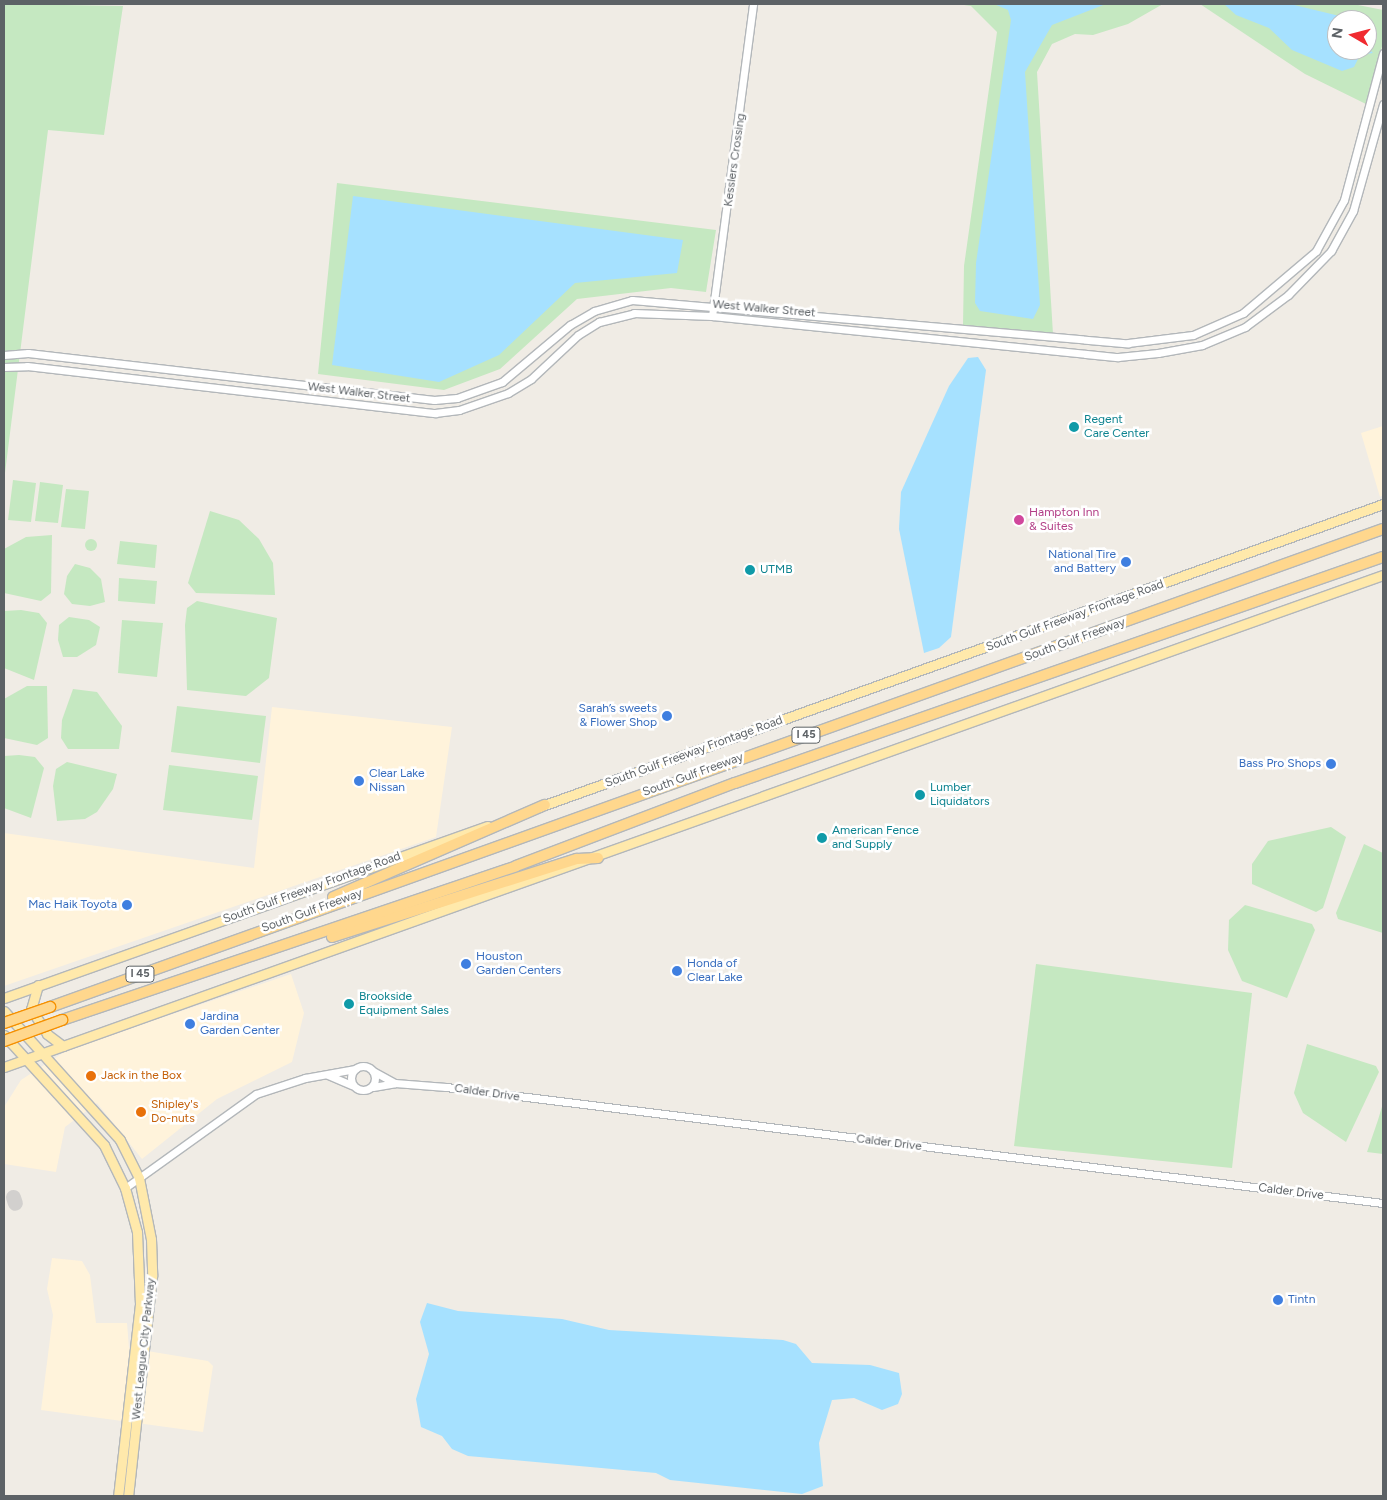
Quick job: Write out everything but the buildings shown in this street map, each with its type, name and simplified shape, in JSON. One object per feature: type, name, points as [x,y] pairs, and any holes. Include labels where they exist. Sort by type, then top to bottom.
[{"type":"highway","name":"South Gulf Freeway","points":[[4,1023],[1383,529]]},
{"type":"highway","name":"South Gulf Freeway","points":[[4,1041],[166,986],[1383,558]]},
{"type":"highway","points":[[230,941],[251,926],[336,896],[545,805]]},
{"type":"highway","points":[[166,986],[218,975],[577,859],[598,858]]},
{"type":"main road","name":"South Gulf Freeway Frontage Road","points":[[4,998],[1383,504]]},
{"type":"main road","points":[[4,1067],[598,858],[1383,575]]},
{"type":"main road","points":[[38,985],[31,1009],[63,1046]]},
{"type":"main road","name":"West League City Parkway","points":[[4,1011],[40,1054],[120,1140],[139,1178],[152,1276],[128,1496]]},
{"type":"main road","name":"West League City Parkway","points":[[4,1035],[104,1145],[125,1188],[142,1265],[118,1496]]},
{"type":"street","name":"Kesslers Crossing","points":[[712,316],[753,4]]},
{"type":"street","name":"West Walker Street","points":[[4,354],[28,353],[434,400],[457,398],[502,382],[594,311],[632,300],[714,304],[1128,343],[1192,335],[1243,313],[1316,251],[1344,200],[1383,53]]},
{"type":"street","name":"West Walker Street","points":[[4,367],[27,366],[435,413],[459,410],[508,394],[599,322],[634,313],[712,316],[1118,357],[1202,345],[1245,328],[1288,295],[1331,251],[1353,211],[1383,104]]},
{"type":"street","points":[[125,1188],[256,1094],[328,1075],[366,1066],[373,1071],[372,1086],[362,1091],[328,1075]]},
{"type":"street","points":[[352,1085],[355,1069]]},
{"type":"street","name":"Calder Drive","points":[[373,1071],[395,1083]]},
{"type":"street","name":"Calder Drive","points":[[372,1086],[395,1083],[1383,1203]]},
{"type":"shaded area","points":[[1383,426],[1383,495],[1380,497],[1361,433]]},
{"type":"shaded area","points":[[272,707],[452,727],[436,837],[4,986],[4,833],[254,868]]},
{"type":"shaded area","points":[[291,974],[304,1013],[292,1062],[217,1099],[142,1159],[97,1103],[65,1127],[56,1172],[4,1164],[4,1107],[21,1080],[69,1049]]},
{"type":"shaded area","points":[[52,1258],[82,1261],[90,1275],[96,1323],[127,1323],[129,1348],[208,1361],[213,1366],[203,1432],[41,1410],[53,1315],[47,1289]]},
{"type":"green space","points":[[4,4],[123,6],[104,135],[48,130],[4,481]]},
{"type":"green space","points":[[957,4],[1163,4],[1128,24],[1093,35],[1075,34],[1052,44],[1037,72],[1053,334],[963,325],[964,266],[997,32],[971,6]]},
{"type":"green space","points":[[1200,4],[1353,4],[1383,10],[1383,42],[1368,105],[1305,74]]},
{"type":"green space","points":[[337,183],[716,230],[706,292],[671,288],[577,299],[500,369],[444,390],[318,374]]},
{"type":"green space","points":[[13,480],[36,483],[31,522],[8,520]]},
{"type":"green space","points":[[40,482],[63,485],[58,523],[35,521]]},
{"type":"green space","points":[[66,489],[89,491],[85,529],[61,527]]},
{"type":"green space","points":[[210,511],[239,520],[259,539],[273,563],[275,595],[196,593],[188,583]]},
{"type":"green space","points":[[52,535],[51,593],[41,601],[4,593],[4,549],[26,537]]},
{"type":"green space","points":[[89,539],[93,539],[97,545],[93,551],[89,551],[85,547],[85,543]]},
{"type":"green space","points":[[120,541],[157,545],[155,568],[117,564]]},
{"type":"green space","points":[[75,564],[90,568],[101,579],[105,602],[90,606],[72,604],[64,594],[67,576]]},
{"type":"green space","points":[[119,578],[157,581],[155,604],[118,601]]},
{"type":"green space","points":[[197,601],[277,618],[269,678],[246,696],[187,690],[185,625],[187,608]]},
{"type":"green space","points":[[21,610],[39,613],[47,623],[34,680],[4,668],[4,611]]},
{"type":"green space","points":[[69,617],[89,620],[100,627],[96,645],[77,657],[63,657],[58,640],[59,625]]},
{"type":"green space","points":[[122,620],[163,623],[157,677],[118,673]]},
{"type":"green space","points":[[27,686],[47,686],[48,738],[37,745],[4,738],[4,699]]},
{"type":"green space","points":[[73,689],[97,692],[122,726],[119,749],[68,749],[61,738],[62,720]]},
{"type":"green space","points":[[177,706],[266,716],[260,763],[171,752]]},
{"type":"green space","points":[[4,756],[35,757],[44,768],[31,818],[4,808]]},
{"type":"green space","points":[[67,762],[117,774],[113,789],[97,812],[85,819],[57,821],[53,786],[56,769]]},
{"type":"green space","points":[[169,765],[258,776],[252,820],[163,810]]},
{"type":"green space","points":[[1331,827],[1346,837],[1323,908],[1316,912],[1252,884],[1252,864],[1268,841]]},
{"type":"green space","points":[[1364,844],[1383,853],[1383,933],[1338,919],[1336,913]]},
{"type":"green space","points":[[1245,905],[1312,924],[1315,930],[1287,998],[1242,981],[1228,950],[1229,920]]},
{"type":"green space","points":[[1036,964],[1252,993],[1232,1168],[1014,1146]]},
{"type":"green space","points":[[1307,1044],[1376,1066],[1379,1072],[1346,1142],[1303,1113],[1294,1093]]},
{"type":"green space","points":[[1383,1103],[1383,1154],[1367,1152],[1378,1120]]},
{"type":"water","points":[[994,4],[1106,4],[1052,25],[1025,72],[1040,305],[1033,319],[980,311],[975,303],[976,263],[1011,20],[1008,10]]},
{"type":"water","points":[[1224,4],[1290,4],[1327,13],[1327,60],[1358,60],[1354,67],[1342,71],[1292,50],[1269,28],[1236,15]]},
{"type":"water","points":[[353,196],[683,240],[677,273],[575,283],[499,355],[439,382],[332,365]]},
{"type":"water","points":[[978,357],[986,370],[951,637],[939,648],[924,653],[899,529],[901,492],[949,386],[968,358]]},
{"type":"water","points":[[427,1303],[458,1311],[562,1319],[609,1330],[783,1340],[796,1344],[812,1363],[870,1365],[899,1373],[902,1394],[898,1404],[882,1410],[854,1398],[832,1400],[819,1443],[823,1486],[802,1494],[670,1480],[656,1473],[468,1456],[452,1449],[442,1436],[421,1427],[416,1399],[429,1354],[420,1322]]},
{"type":"taxiway","points":[[13,1197],[15,1203]]},
{"type":"place","name":"Regent Care Center","points":[[1074,427]]},
{"type":"place","name":"Hampton Inn & Suites","points":[[1019,520]]},
{"type":"place","name":"National Tire and Battery","points":[[1126,562]]},
{"type":"place","name":"UTMB","points":[[750,570]]},
{"type":"place","name":"Sarah’s sweets & Flower Shop","points":[[667,716]]},
{"type":"place","name":"Bass Pro Shops","points":[[1331,764]]},
{"type":"place","name":"Clear Lake Nissan","points":[[359,781]]},
{"type":"place","name":"Lumber Liquidators","points":[[920,795]]},
{"type":"place","name":"American Fence and Supply","points":[[822,838]]},
{"type":"place","name":"Mac Haik Toyota","points":[[127,905]]},
{"type":"place","name":"Houston Garden Centers","points":[[466,964]]},
{"type":"place","name":"Honda of Clear Lake","points":[[677,971]]},
{"type":"place","name":"Brookside Equipment Sales","points":[[349,1004]]},
{"type":"place","name":"Jardina Garden Center","points":[[190,1024]]},
{"type":"place","name":"Jack in the Box","points":[[91,1076]]},
{"type":"place","name":"Shipley's Do-nuts","points":[[141,1112]]},
{"type":"place","name":"Tintn","points":[[1278,1300]]}]
